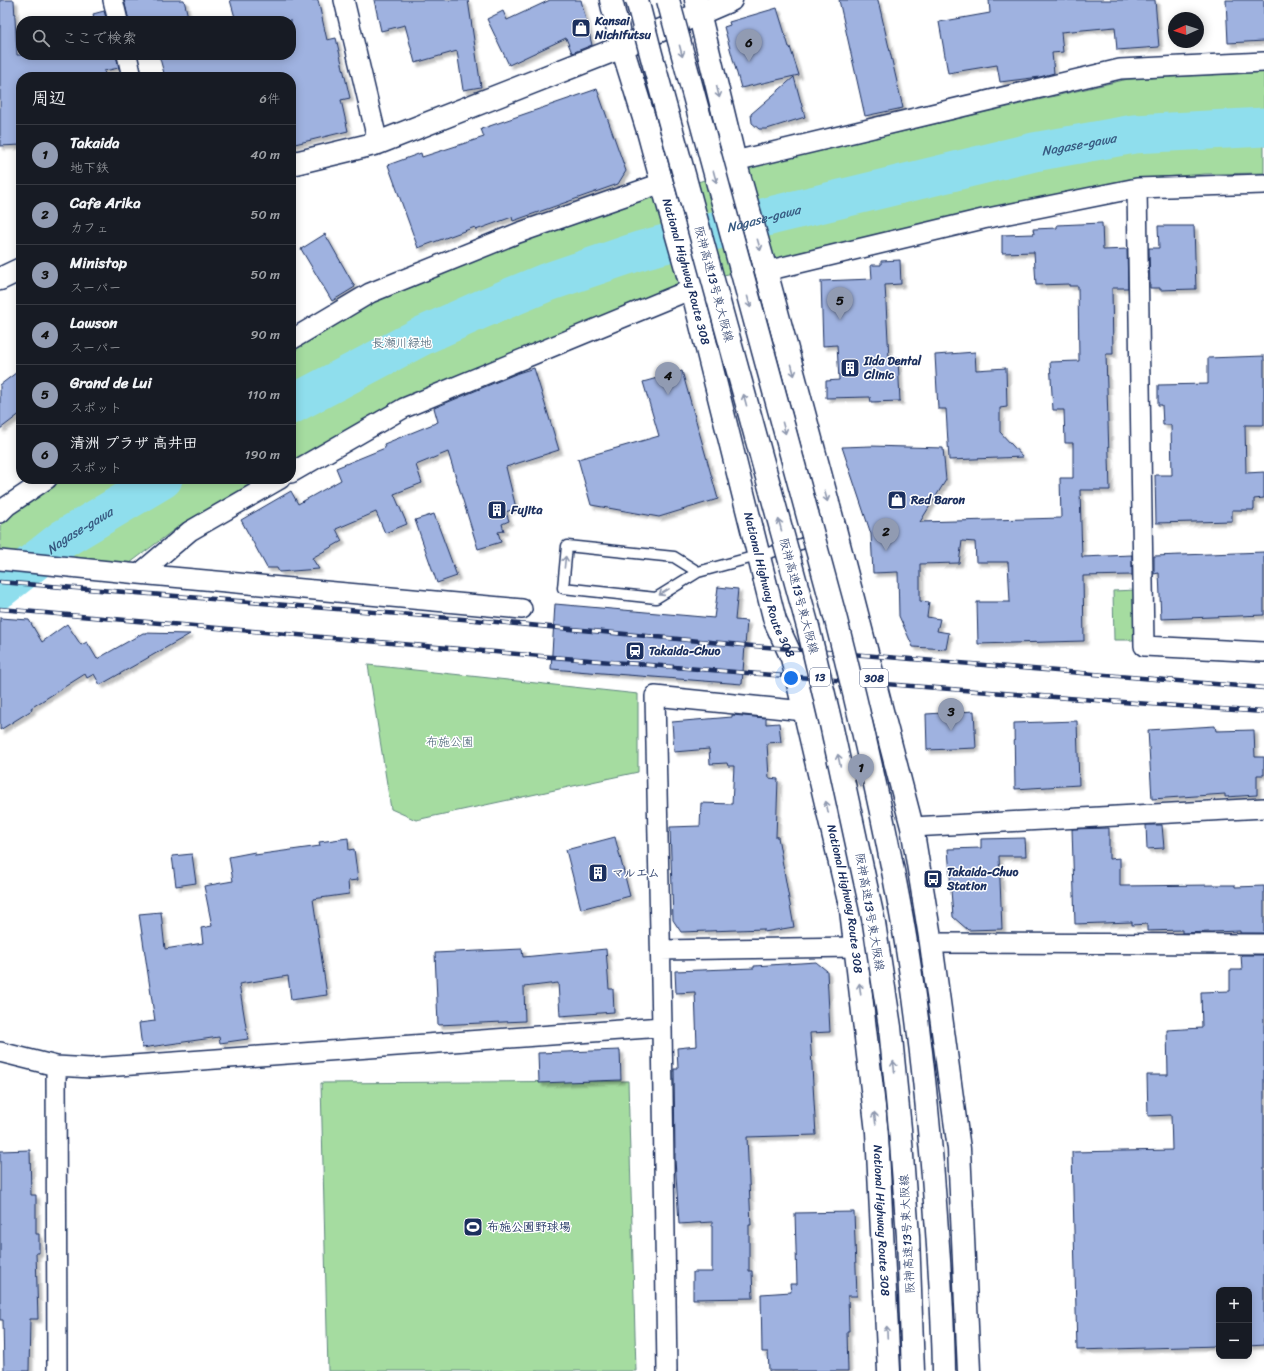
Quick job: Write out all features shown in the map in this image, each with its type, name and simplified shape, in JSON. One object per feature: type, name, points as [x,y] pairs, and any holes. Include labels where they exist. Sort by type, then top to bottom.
[{"type":"main road","name":"National Highway Route 308","points":[[611,0],[622,47],[648,131],[692,289],[775,621],[792,658],[851,910],[877,1132],[889,1371]]},
{"type":"main road","name":"阪神高速13号東大阪線","points":[[638,0],[657,77],[808,627],[831,724],[869,900],[890,1027],[900,1129],[908,1236],[913,1371]]},
{"type":"main road","name":"13","points":[[668,0],[836,620],[882,813],[902,920],[918,1020],[938,1235],[944,1371]]},
{"type":"main road","points":[[296,163],[378,143],[622,47],[697,7],[731,0]]},
{"type":"main road","name":"308","points":[[697,7],[735,161],[835,529],[912,827],[931,943],[959,1149],[969,1371]]},
{"type":"main road","points":[[0,279],[16,271]]},
{"type":"street","points":[[113,0],[117,16]]},
{"type":"street","points":[[344,0],[378,143]]},
{"type":"street","points":[[128,60],[131,72]]},
{"type":"street","points":[[735,161],[1120,69],[1264,62]]},
{"type":"street","points":[[296,337],[370,293],[518,233],[662,183]]},
{"type":"street","points":[[766,271],[983,219],[1137,188],[1264,184]]},
{"type":"street","points":[[1137,188],[1144,646],[1264,652]]},
{"type":"street","points":[[296,470],[404,408],[692,289]]},
{"type":"street","points":[[0,513],[7,506],[40,484]]},
{"type":"street","points":[[139,574],[190,531],[271,484]]},
{"type":"street","points":[[0,560],[522,609]]},
{"type":"street","points":[[667,1371],[661,950],[654,696],[804,711]]},
{"type":"street","points":[[912,827],[1264,808]]},
{"type":"street","points":[[931,943],[1264,944]]},
{"type":"street","points":[[661,950],[855,947]]},
{"type":"street","points":[[0,1052],[56,1066],[91,1068],[662,1027]]},
{"type":"street","points":[[56,1066],[57,1371]]},
{"type":"lane","points":[[698,572],[674,557],[567,546],[563,588],[656,598],[698,572],[801,544],[835,529]]},
{"type":"green space","name":"長瀬川緑地","points":[[1264,72],[1264,173],[1205,174],[1137,179],[681,285],[296,462],[296,347],[376,297],[524,240],[664,192],[738,170],[1128,79]]},
{"type":"green space","points":[[56,484],[256,484],[183,523],[130,563],[0,551],[0,526],[13,512]]},
{"type":"green space","points":[[1136,590],[1137,640],[1114,640],[1113,591]]},
{"type":"green space","name":"布施公園","points":[[368,665],[638,694],[638,772],[416,820],[391,809]]},
{"type":"green space","name":"布施公園野球場","points":[[628,1081],[636,1371],[328,1371],[321,1083]]},
{"type":"building","points":[[0,0],[14,0],[16,60],[117,60],[119,68],[104,72],[16,72],[16,145],[0,146]]},
{"type":"building","points":[[124,0],[184,0],[188,16],[128,16]]},
{"type":"building","points":[[230,0],[318,0],[327,40],[336,38],[350,98],[341,100],[348,131],[296,144],[296,72],[164,72],[160,60],[296,60],[296,16],[235,16]]},
{"type":"building","points":[[374,0],[468,0],[481,87],[463,90],[457,51],[415,63],[405,25],[381,31]]},
{"type":"building","points":[[550,0],[581,0],[592,45],[572,53],[566,38],[509,65],[487,19],[503,11],[507,20]]},
{"type":"building","points":[[839,0],[878,0],[903,108],[865,116]]},
{"type":"building","points":[[989,0],[1155,0],[1159,47],[1117,50],[1115,27],[1061,32],[1063,52],[1052,53],[1054,73],[1040,77],[1000,82],[997,65],[948,73],[939,22],[990,13]]},
{"type":"building","points":[[1226,0],[1264,0],[1264,41],[1228,43]]},
{"type":"building","points":[[777,8],[799,75],[741,88],[724,27],[730,25],[729,22]]},
{"type":"building","points":[[104,11],[106,16],[93,16],[93,14]]},
{"type":"building","points":[[794,77],[805,117],[767,129],[759,129],[752,123],[751,114]]},
{"type":"building","points":[[597,89],[626,171],[618,184],[513,221],[512,217],[476,230],[475,227],[418,248],[388,165],[421,153],[422,157],[484,137],[481,129]]},
{"type":"building","points":[[1102,223],[1103,250],[1127,249],[1128,288],[1112,288],[1113,354],[1106,354],[1110,490],[1080,490],[1082,557],[1132,555],[1132,575],[1083,576],[1084,641],[978,644],[977,602],[1010,602],[1008,562],[976,562],[975,542],[962,541],[959,563],[920,564],[920,601],[929,602],[927,617],[940,619],[937,631],[949,633],[946,649],[913,647],[899,616],[898,572],[873,573],[871,534],[842,447],[871,446],[943,448],[946,480],[920,522],[1061,518],[1060,478],[1073,478],[1073,443],[1065,443],[1064,410],[1053,410],[1050,362],[1079,361],[1078,286],[1069,286],[1069,284],[1036,285],[1034,252],[1002,253],[1002,235],[1034,234],[1033,229],[1057,228],[1057,225]]},
{"type":"building","points":[[1158,226],[1194,226],[1196,289],[1160,290],[1160,288],[1150,288],[1149,248],[1159,248]]},
{"type":"building","points":[[325,234],[355,287],[332,301],[301,249]]},
{"type":"building","points":[[900,260],[901,284],[885,285],[889,358],[898,358],[900,401],[871,402],[870,397],[826,398],[826,381],[839,380],[837,345],[823,346],[821,281],[872,279],[871,265],[881,265],[881,261]]},
{"type":"building","points":[[975,352],[976,370],[1006,368],[1007,407],[1000,408],[1000,432],[1023,457],[949,460],[946,409],[938,409],[935,355]]},
{"type":"building","points":[[1264,356],[1264,425],[1245,425],[1246,473],[1264,472],[1264,498],[1254,499],[1254,510],[1232,510],[1232,521],[1156,523],[1155,475],[1172,475],[1171,425],[1163,425],[1162,405],[1158,405],[1158,385],[1208,384],[1208,358]]},
{"type":"building","points":[[534,368],[559,450],[506,467],[516,508],[506,512],[509,521],[502,524],[504,531],[498,532],[501,542],[478,549],[448,452],[416,465],[422,483],[394,494],[407,524],[385,533],[376,512],[336,529],[342,541],[312,558],[319,569],[279,572],[277,568],[267,568],[241,520],[291,491],[298,504],[341,480],[336,468],[385,448],[384,444],[438,422],[434,408],[518,373]]},
{"type":"building","points":[[682,371],[718,499],[659,517],[591,505],[578,459],[659,436],[643,382]]},
{"type":"building","points":[[16,373],[16,417],[0,429],[0,385]]},
{"type":"building","points":[[434,514],[457,576],[437,583],[415,520]]},
{"type":"building","points":[[1264,552],[1264,615],[1161,619],[1159,573],[1154,574],[1154,556]]},
{"type":"building","points":[[718,587],[738,589],[735,620],[747,621],[742,684],[551,669],[555,604],[714,618]]},
{"type":"building","points":[[0,618],[29,620],[42,642],[67,624],[81,645],[87,642],[97,659],[143,633],[190,634],[100,685],[94,674],[87,678],[85,674],[31,708],[32,710],[0,730]]},
{"type":"building","points":[[974,711],[976,748],[927,750],[926,714]]},
{"type":"building","points":[[732,715],[766,718],[766,724],[779,723],[781,742],[767,743],[769,778],[778,779],[776,837],[778,837],[794,927],[764,932],[764,929],[681,932],[673,920],[670,827],[700,826],[701,803],[732,804],[734,766],[728,766],[727,763],[710,764],[709,749],[674,752],[672,722],[732,717]]},
{"type":"building","points":[[1077,721],[1079,785],[1015,789],[1014,723]]},
{"type":"building","points":[[1215,726],[1216,731],[1254,730],[1255,757],[1264,757],[1264,775],[1257,775],[1257,795],[1225,797],[1225,794],[1152,799],[1148,730]]},
{"type":"building","points":[[1146,825],[1162,825],[1164,848],[1147,849]]},
{"type":"building","points":[[1109,828],[1109,859],[1120,858],[1120,886],[1264,886],[1264,933],[1240,933],[1240,931],[1182,933],[1182,930],[1147,931],[1147,924],[1132,925],[1132,922],[1075,924],[1072,829]]},
{"type":"building","name":"マルエム","points":[[615,837],[630,896],[581,909],[566,850]]},
{"type":"building","points":[[348,838],[349,850],[354,849],[358,880],[348,881],[349,894],[313,899],[327,995],[291,1000],[288,976],[239,984],[248,1039],[220,1043],[219,1037],[142,1048],[139,1023],[155,1021],[139,914],[161,912],[165,949],[203,943],[201,928],[212,926],[204,886],[233,881],[229,857],[255,852],[255,855],[320,846],[319,842]]},
{"type":"building","points":[[1025,838],[1026,856],[999,856],[1002,929],[968,930],[953,917],[948,849],[981,848],[981,839]]},
{"type":"building","points":[[192,854],[196,883],[176,886],[172,856]]},
{"type":"building","points":[[522,949],[523,957],[606,949],[609,989],[613,989],[614,1012],[560,1016],[558,983],[524,987],[525,1021],[438,1025],[435,953]]},
{"type":"building","points":[[1241,955],[1264,955],[1264,1345],[1252,1346],[1252,1287],[1216,1287],[1216,1346],[1077,1350],[1072,1152],[1172,1150],[1171,1115],[1148,1116],[1147,1075],[1168,1075],[1167,1030],[1202,1028],[1201,992],[1230,991],[1230,970],[1242,970]]},
{"type":"building","points":[[816,962],[827,971],[830,1032],[810,1033],[816,1135],[747,1137],[751,1225],[749,1225],[749,1271],[752,1271],[753,1298],[693,1299],[693,1272],[712,1272],[712,1222],[679,1224],[675,1159],[674,1069],[678,1069],[677,1048],[697,1046],[695,992],[676,993],[675,971],[754,968],[754,966]]},
{"type":"building","points":[[620,1050],[621,1080],[539,1083],[538,1053]]},
{"type":"building","points":[[30,1150],[31,1195],[36,1195],[36,1234],[39,1234],[39,1253],[36,1253],[38,1319],[30,1319],[29,1371],[4,1371],[3,1320],[0,1320],[0,1151]]},
{"type":"building","points":[[854,1212],[857,1296],[848,1296],[848,1371],[769,1371],[768,1352],[762,1352],[761,1294],[791,1292],[790,1284],[797,1284],[795,1213]]},
{"type":"waterway","name":"Nagase-gawa","points":[[296,402],[424,335],[482,309],[545,283],[642,250],[774,215],[1034,152],[1134,134],[1264,127]]},
{"type":"waterway","name":"Nagase-gawa","points":[[0,589],[63,539],[155,484]]},
{"type":"railway","points":[[0,582],[475,620],[753,646],[1264,688]]},
{"type":"railway","points":[[0,609],[790,676],[1264,712]]},
{"type":"place","name":"Kansai Nichifutsu","points":[[581,28]]},
{"type":"place","name":"清洲 プラザ 高井田","points":[[749,62]]},
{"type":"place","name":"Grand de Lui","points":[[840,320]]},
{"type":"place","name":"Iida Dental Clinic","points":[[850,368]]},
{"type":"place","name":"Lawson","points":[[668,395]]},
{"type":"place","name":"Red Baron","points":[[897,500]]},
{"type":"place","name":"Fujita","points":[[497,510]]},
{"type":"place","name":"Cafe Arika","points":[[886,551]]},
{"type":"place","name":"Takaida-Chuo","points":[[635,651]]},
{"type":"place","name":"Ministop","points":[[951,731]]},
{"type":"place","name":"Takaida","points":[[861,787]]},
{"type":"place","name":"マルエム","points":[[598,873]]},
{"type":"place","name":"Takaida-Chuo Station","points":[[933,879]]},
{"type":"place","name":"布施公園野球場","points":[[473,1227]]}]
